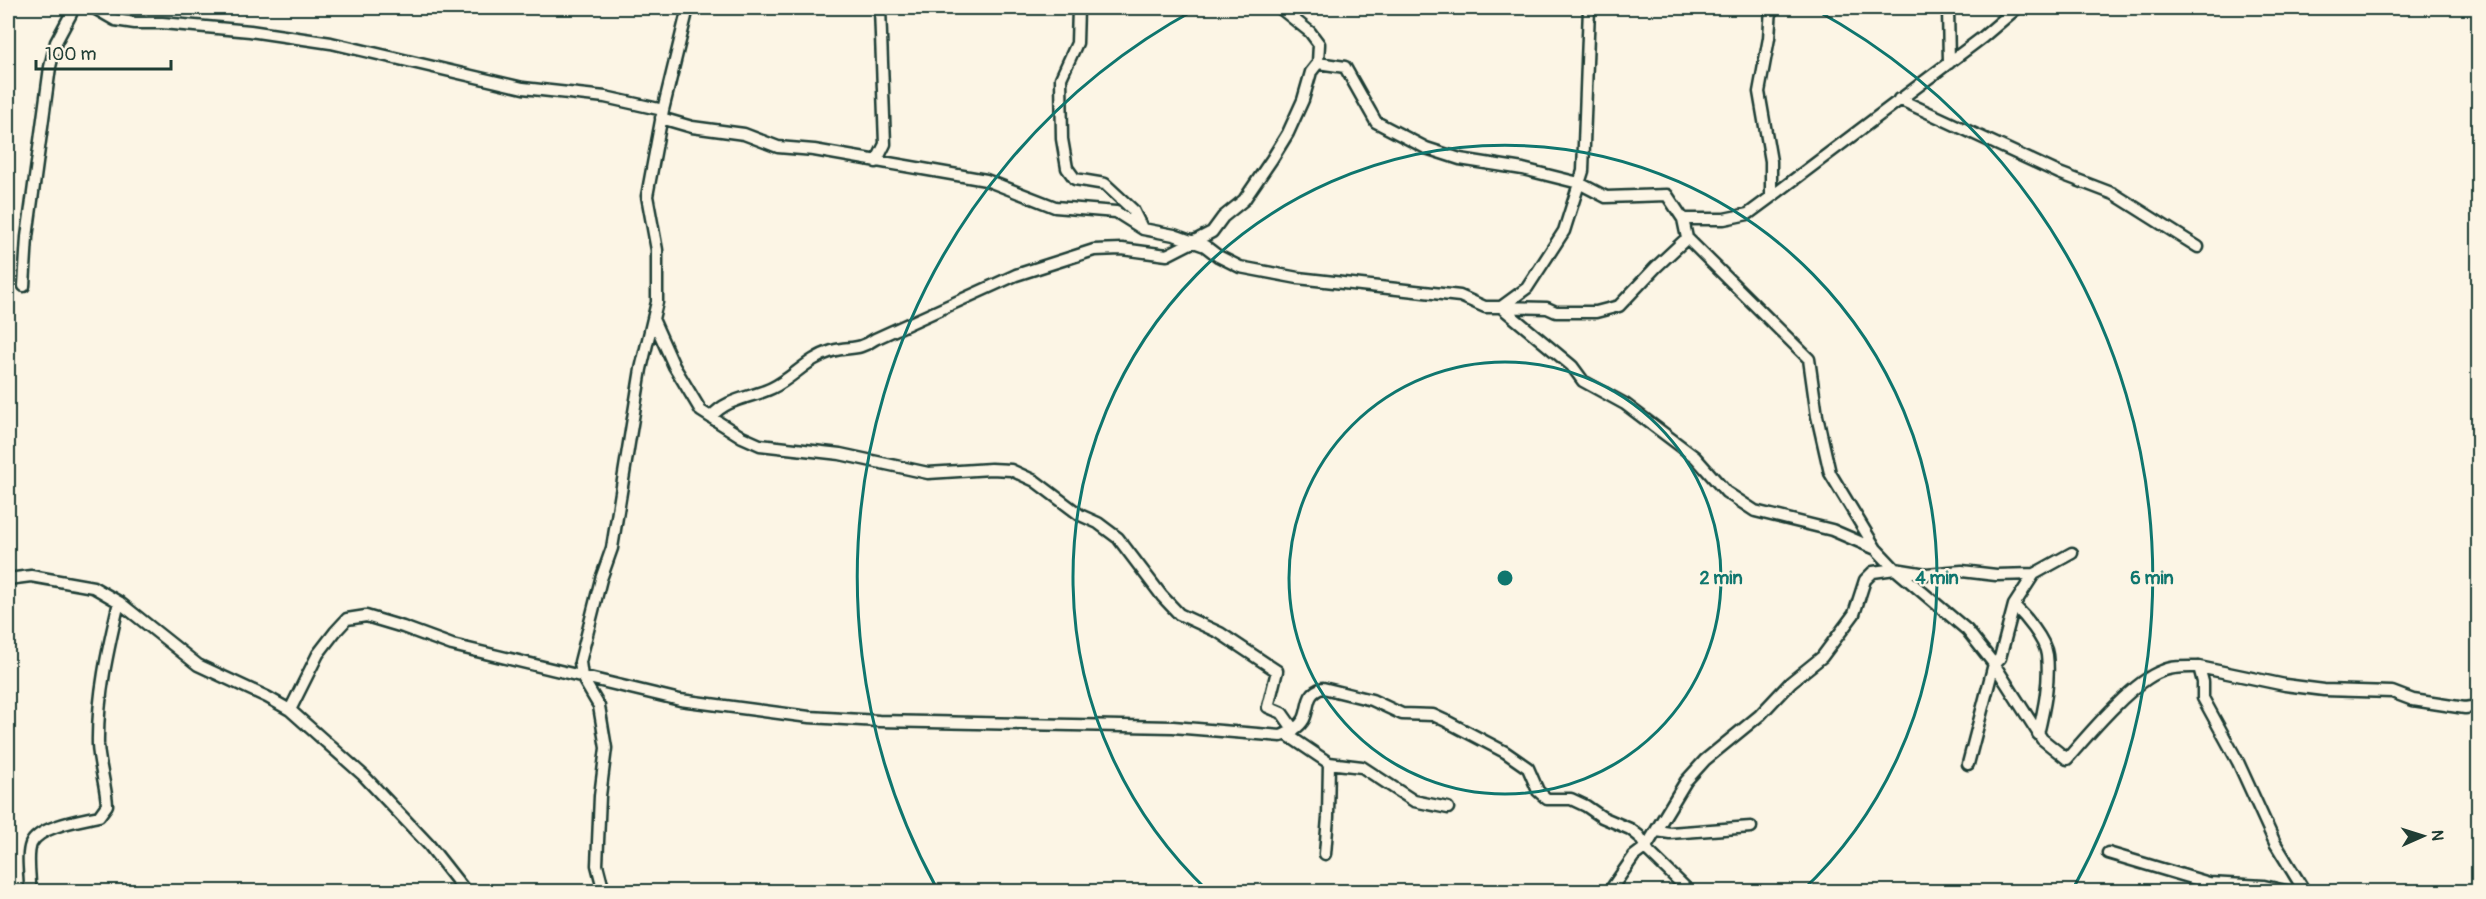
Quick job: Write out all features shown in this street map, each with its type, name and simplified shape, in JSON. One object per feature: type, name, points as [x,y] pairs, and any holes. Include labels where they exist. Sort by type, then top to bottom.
[{"type":"street","points":[[24,286],[27,237],[50,66],[56,42],[71,14],[70,8]]},
{"type":"street","points":[[94,8],[115,20],[135,24],[162,22],[250,31],[331,43],[523,88],[605,96],[662,114],[692,127],[744,135],[778,147],[814,150],[986,180],[1055,207],[1116,212],[1143,229],[1174,235],[1205,246],[1218,256],[1240,267],[1298,278],[1460,296],[1485,307],[1596,312],[1619,306],[1687,238]]},
{"type":"street","points":[[604,891],[597,865],[601,786],[606,748],[599,706],[582,677],[580,662],[601,579],[612,548],[641,369],[657,302],[657,250],[647,196],[662,114],[688,8]]},
{"type":"street","points":[[876,162],[885,144],[880,8]]},
{"type":"street","points":[[1078,8],[1077,43],[1061,78],[1062,139],[1067,168],[1075,179],[1105,184],[1133,210],[1143,229]]},
{"type":"street","points":[[711,417],[718,408],[734,400],[775,387],[831,351],[864,347],[875,339],[1017,275],[1094,250],[1122,249],[1167,255],[1212,232],[1222,218],[1244,200],[1288,133],[1303,100],[1311,72],[1318,63],[1319,44],[1310,32],[1280,8]]},
{"type":"street","points":[[1502,307],[1527,288],[1564,231],[1583,171],[1589,8]]},
{"type":"street","points":[[1771,197],[1771,161],[1759,92],[1772,8]]},
{"type":"street","points":[[1948,8],[1949,63]]},
{"type":"street","points":[[1683,219],[1724,219],[1748,214],[1983,38],[2017,8]]},
{"type":"street","points":[[1318,63],[1345,67],[1376,122],[1426,147],[1460,159],[1523,169],[1579,183],[1606,197],[1667,195],[1683,219],[1687,238],[1809,359],[1817,416],[1830,473],[1876,549],[1895,569],[1968,630],[1994,664],[2038,734],[2067,759],[2093,729],[2140,683],[2162,670],[2199,667],[2285,685],[2324,690],[2392,692],[2413,700],[2465,708],[2478,706]]},
{"type":"street","points":[[1899,99],[2059,173],[2114,194],[2198,247]]},
{"type":"street","points":[[1502,307],[1572,366],[1583,381],[1625,404],[1695,457],[1726,492],[1755,511],[1832,530],[1876,549]]},
{"type":"street","points":[[653,319],[680,375],[701,411],[742,437],[760,445],[840,454],[928,473],[1011,470],[1035,481],[1080,515],[1098,523],[1118,538],[1179,614],[1220,633],[1277,670],[1268,707],[1282,713],[1290,732],[1329,763],[1362,767],[1414,801],[1448,808]]},
{"type":"street","points":[[1609,891],[1634,856],[1646,847],[1686,781],[1706,760],[1760,715],[1791,682],[1822,657],[1854,614],[1865,580],[1874,572],[1895,569],[1926,574],[1962,571],[1996,575],[2034,574],[2072,553]]},
{"type":"street","points":[[1968,764],[1994,664],[2001,658],[2014,605],[2034,574]]},
{"type":"street","points":[[8,579],[31,576],[93,587],[119,602],[198,664],[290,710],[363,775],[429,845],[466,891]]},
{"type":"street","points":[[30,891],[31,844],[38,836],[59,825],[99,816],[107,805],[98,749],[98,716],[108,648],[119,602]]},
{"type":"street","points":[[2014,605],[2028,619],[2047,653],[2046,699],[2038,734]]},
{"type":"street","points":[[290,710],[318,654],[347,619],[366,616],[452,645],[680,700],[809,717],[879,721],[1173,727],[1281,736],[1290,732],[1304,719],[1309,697],[1315,690],[1323,688],[1372,700],[1402,714],[1433,715],[1505,752],[1528,768],[1538,791],[1547,799],[1571,799],[1602,817],[1630,829],[1690,891]]},
{"type":"street","points":[[2199,667],[2203,682],[2203,698],[2238,762],[2275,843],[2305,891]]},
{"type":"street","points":[[1325,854],[1329,763]]},
{"type":"street","points":[[1657,831],[1670,833],[1751,827]]},
{"type":"street","points":[[2109,854],[2210,887],[2264,886],[2290,891]]}]
